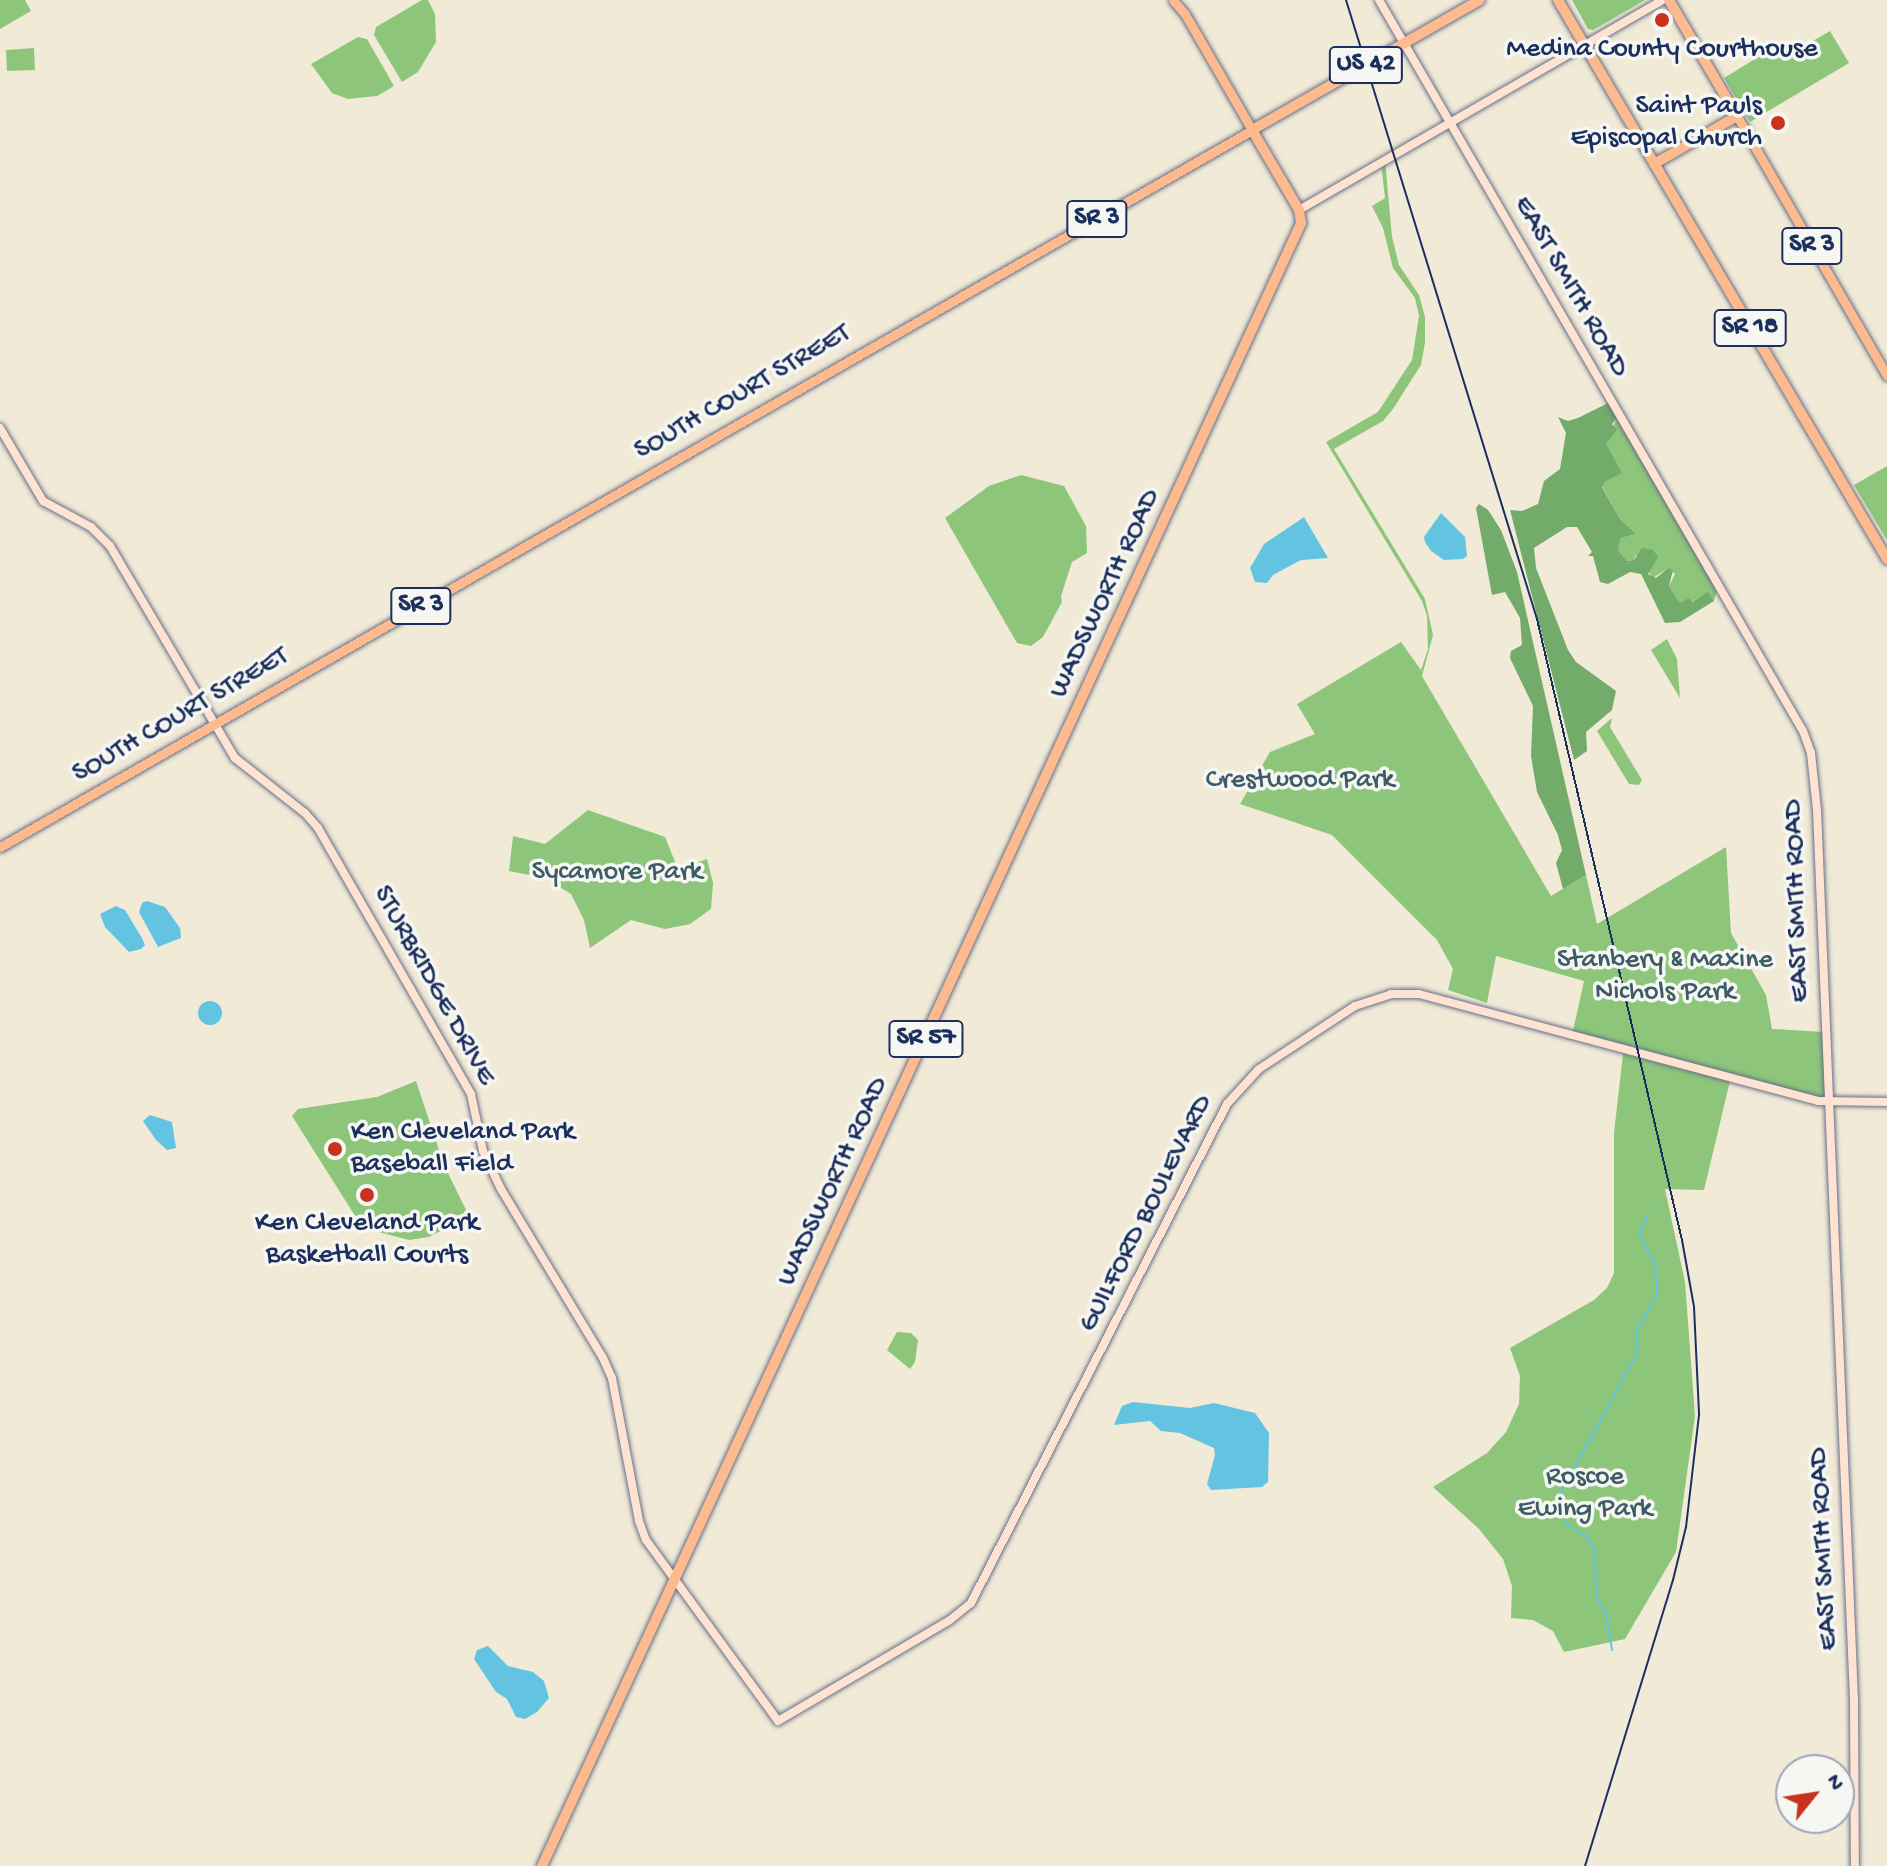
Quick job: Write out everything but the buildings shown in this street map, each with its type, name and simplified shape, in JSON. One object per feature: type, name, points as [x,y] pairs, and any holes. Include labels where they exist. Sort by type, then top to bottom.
[{"type":"highway","name":"SOUTH COURT STREET","points":[[1252,130],[1480,0]]},
{"type":"highway","points":[[1558,0],[1654,164],[1737,116]]},
{"type":"highway","name":"SR 3","points":[[1669,0],[1737,116]]},
{"type":"highway","points":[[1252,130],[1299,210]]},
{"type":"highway","name":"SR 18","points":[[1654,164],[1887,559]]},
{"type":"highway","name":"WADSWORTH ROAD","points":[[542,1866],[1172,509],[1301,223],[1299,210]]},
{"type":"main road","points":[[1173,0],[1185,14],[1252,130]]},
{"type":"main road","name":"SR 3","points":[[1737,116],[1887,376]]},
{"type":"main road","name":"SOUTH COURT STREET","points":[[0,847],[1252,130]]},
{"type":"street","name":"EAST SMITH ROAD","points":[[1379,0],[1807,743],[1816,781],[1857,1779],[1855,1866]]},
{"type":"street","points":[[1299,210],[1662,0]]},
{"type":"street","name":"STURBRIDGE DRIVE","points":[[0,428],[43,501],[91,527],[110,546],[239,764],[305,813],[318,828],[471,1094],[483,1151],[501,1189],[612,1378],[639,1521],[646,1540],[778,1721]]},
{"type":"street","name":"GUILFORD BOULEVARD","points":[[778,1721],[950,1620],[971,1603],[1227,1104],[1259,1069],[1355,1006],[1391,994],[1419,994],[1827,1102],[1887,1102]]},
{"type":"green space","points":[[0,0],[25,0],[31,11],[0,29]]},
{"type":"green space","points":[[422,0],[428,0],[435,14],[436,42],[418,72],[402,82],[374,35],[376,27]]},
{"type":"green space","points":[[1572,0],[1645,0],[1593,30],[1588,29]]},
{"type":"green space","points":[[1830,31],[1849,63],[1750,122],[1724,78],[1768,51],[1799,49]]},
{"type":"green space","points":[[358,37],[367,39],[394,86],[377,96],[348,99],[332,93],[311,64]]},
{"type":"green space","points":[[34,48],[35,70],[7,71],[6,50]]},
{"type":"green space","name":"Stanbery & Maxine Nichols Park","points":[[1385,160],[1392,237],[1399,265],[1419,295],[1425,317],[1425,343],[1421,365],[1383,421],[1334,449],[1425,599],[1433,635],[1422,676],[1551,896],[1586,875],[1597,924],[1726,847],[1731,933],[1766,995],[1772,1029],[1823,1032],[1826,1101],[1573,1031],[1584,981],[1496,956],[1487,1003],[1448,990],[1453,969],[1437,940],[1332,835],[1240,804],[1270,752],[1315,734],[1297,704],[1401,642],[1421,670],[1428,649],[1427,616],[1422,601],[1326,442],[1378,412],[1412,360],[1419,316],[1415,298],[1393,268],[1383,228],[1372,206],[1385,198],[1381,163]]},
{"type":"green space","points":[[1608,403],[1617,418],[1612,424],[1617,430],[1606,444],[1622,473],[1604,482],[1602,487],[1620,519],[1636,534],[1621,538],[1618,550],[1627,561],[1634,560],[1642,548],[1653,550],[1658,557],[1648,574],[1656,578],[1668,568],[1673,570],[1669,586],[1680,603],[1689,598],[1692,602],[1708,592],[1714,601],[1680,622],[1665,623],[1641,574],[1630,572],[1608,584],[1600,582],[1593,556],[1588,556],[1592,552],[1577,527],[1567,527],[1534,548],[1536,568],[1568,650],[1576,662],[1616,691],[1612,710],[1586,732],[1587,751],[1574,760],[1510,510],[1522,511],[1538,504],[1544,481],[1560,469],[1566,433],[1558,417],[1568,421]]},
{"type":"green space","points":[[1617,418],[1717,590],[1714,601],[1708,593],[1691,602],[1680,603],[1669,586],[1675,574],[1668,568],[1653,578],[1636,555],[1634,560],[1627,561],[1618,550],[1621,538],[1636,534],[1620,519],[1602,486],[1606,443]]},
{"type":"green space","points":[[1887,466],[1887,540],[1854,485]]},
{"type":"green space","points":[[1021,475],[1064,486],[1086,526],[1087,553],[1072,562],[1061,596],[1062,602],[1043,637],[1031,646],[1017,643],[945,518],[989,486]]},
{"type":"green space","points":[[1479,504],[1488,510],[1501,530],[1517,572],[1586,875],[1563,889],[1556,863],[1562,850],[1537,792],[1531,756],[1533,706],[1510,658],[1511,651],[1522,645],[1520,618],[1505,592],[1492,595],[1476,508]]},
{"type":"green space","points":[[1667,639],[1677,659],[1680,698],[1651,650]]},
{"type":"green space","points":[[1612,718],[1610,727],[1642,780],[1639,785],[1629,784],[1597,731]]},
{"type":"green space","name":"Sycamore Park","points":[[588,810],[665,837],[678,869],[707,859],[713,883],[711,909],[690,924],[665,929],[631,920],[590,948],[584,920],[571,894],[545,878],[509,871],[513,836],[545,844]]},
{"type":"green space","name":"Roscoe Ewing Park","points":[[1623,1054],[1730,1081],[1704,1190],[1665,1189],[1685,1282],[1695,1416],[1676,1552],[1625,1639],[1564,1652],[1553,1631],[1533,1620],[1511,1618],[1512,1586],[1503,1559],[1479,1529],[1433,1487],[1487,1453],[1506,1432],[1519,1404],[1520,1376],[1510,1348],[1594,1300],[1607,1288],[1614,1273],[1614,1133]]},
{"type":"green space","points":[[416,1081],[444,1165],[469,1216],[429,1237],[409,1240],[375,1231],[357,1219],[292,1116],[298,1109],[377,1097]]},
{"type":"green space","points":[[897,1332],[911,1333],[918,1340],[915,1362],[910,1369],[887,1350]]},
{"type":"water","points":[[1441,513],[1465,537],[1467,556],[1463,559],[1444,560],[1431,551],[1425,542],[1424,537]]},
{"type":"water","points":[[1304,517],[1328,558],[1301,560],[1273,575],[1267,583],[1255,582],[1250,568],[1264,544]]},
{"type":"water","points":[[147,901],[165,907],[180,928],[181,938],[158,947],[139,912],[142,903]]},
{"type":"water","points":[[116,906],[125,910],[142,938],[145,945],[141,949],[129,952],[105,927],[100,914]]},
{"type":"water","points":[[210,1001],[219,1004],[222,1013],[219,1022],[210,1025],[201,1022],[198,1013],[201,1004]]},
{"type":"water","points":[[150,1115],[172,1122],[176,1148],[167,1150],[156,1140],[143,1121]]},
{"type":"water","points":[[1133,1402],[1190,1408],[1214,1403],[1255,1413],[1269,1433],[1268,1482],[1262,1487],[1211,1490],[1207,1484],[1214,1448],[1180,1433],[1161,1431],[1150,1421],[1114,1425],[1122,1406]]},
{"type":"water","points":[[488,1646],[508,1666],[533,1672],[544,1681],[549,1698],[537,1712],[525,1719],[516,1717],[507,1699],[496,1692],[474,1659],[477,1650]]},
{"type":"waterway","points":[[1612,1650],[1606,1613],[1596,1597],[1595,1549],[1587,1537],[1567,1524],[1560,1494],[1636,1355],[1637,1330],[1657,1294],[1655,1264],[1639,1235],[1648,1214]]},
{"type":"railway","points":[[1346,0],[1537,619],[1682,1240],[1694,1307],[1699,1415],[1686,1527],[1673,1580],[1585,1866]]},
{"type":"place","name":"Medina County Courthouse","points":[[1662,20]]},
{"type":"place","name":"Saint Pauls Episcopal Church","points":[[1778,123]]},
{"type":"place","name":"Ken Cleveland Park Baseball Field","points":[[335,1149]]},
{"type":"place","name":"Ken Cleveland Park Basketball Courts","points":[[367,1195]]},
{"type":"park label","name":"Crestwood Park","points":[[1300,781]]}]
